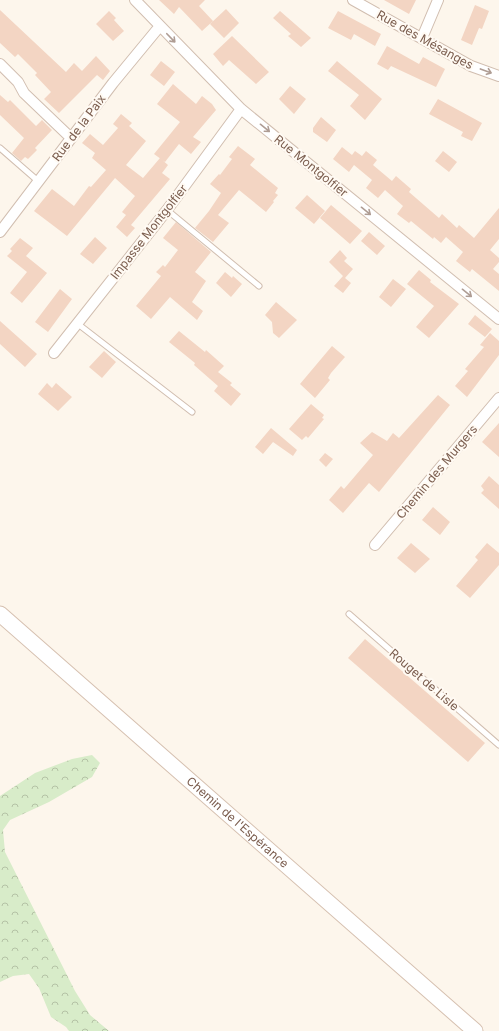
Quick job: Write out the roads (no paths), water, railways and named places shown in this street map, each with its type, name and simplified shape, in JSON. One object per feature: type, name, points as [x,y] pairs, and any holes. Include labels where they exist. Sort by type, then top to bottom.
[{"type":"street","name":"Rue Montgolfier","points":[[135,0],[241,109],[499,319]]},
{"type":"street","name":"Rue des Mésanges","points":[[353,0],[471,66],[499,76]]},
{"type":"street","points":[[422,38],[438,0]]},
{"type":"street","name":"Rue de la Paix","points":[[0,232],[71,138],[160,26]]},
{"type":"street","points":[[0,64],[18,82],[24,93],[71,138]]},
{"type":"street","name":"Impasse Montgolfier","points":[[54,353],[166,210],[241,109]]},
{"type":"street","name":"Chemin des Murgers","points":[[375,545],[499,398]]},
{"type":"street","name":"Chemin de l'Espérance","points":[[0,614],[476,1031]]},
{"type":"lane","points":[[0,148],[38,182]]},
{"type":"lane","points":[[166,210],[259,286]]},
{"type":"lane","points":[[78,324],[192,412]]},
{"type":"lane","name":"Rouget de Lisle","points":[[350,614],[499,745]]}]
